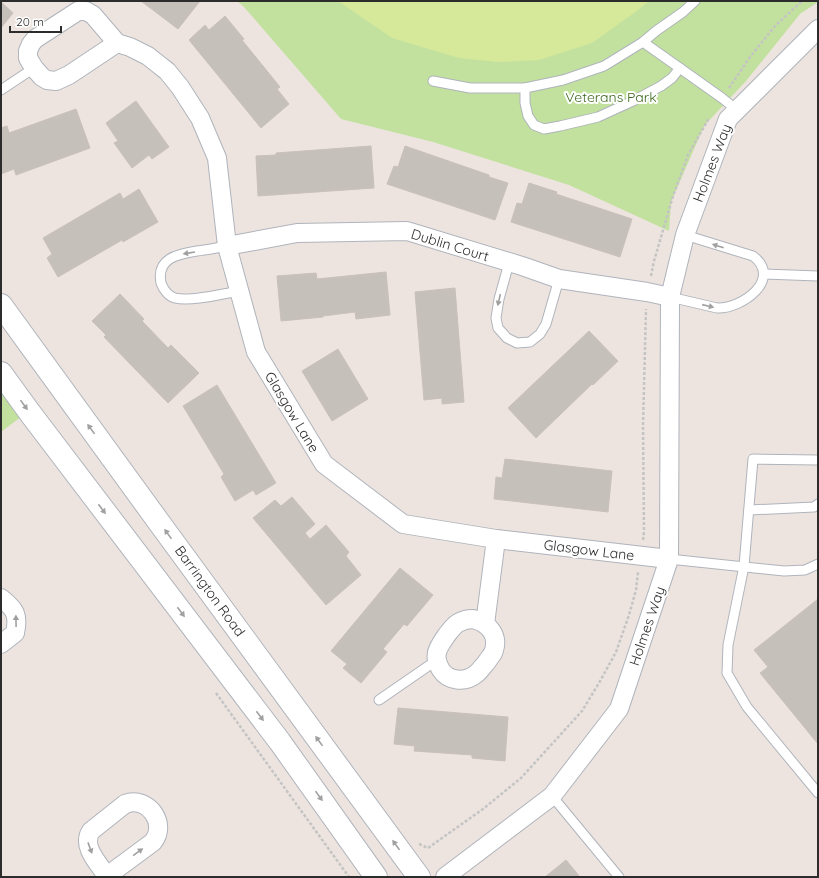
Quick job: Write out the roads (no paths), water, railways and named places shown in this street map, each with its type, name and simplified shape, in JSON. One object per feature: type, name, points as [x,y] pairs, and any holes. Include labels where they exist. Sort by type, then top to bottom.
[{"type":"main road","name":"Barrington Road","points":[[1,305],[419,877]]},
{"type":"main road","points":[[3,380],[280,742],[376,877]]},
{"type":"street","points":[[78,11],[86,11],[93,15],[116,43],[69,75],[56,81],[47,80],[42,77],[28,58],[28,51],[35,39],[78,11]]},
{"type":"street","name":"Holmes Way","points":[[445,877],[552,796],[618,710],[669,559],[670,297],[685,235],[728,119],[818,29]]},
{"type":"street","name":"Glasgow Lane","points":[[116,43],[148,56],[167,72],[180,87],[200,118],[217,158],[227,246],[256,352],[324,464],[403,524],[496,539],[669,559]]},
{"type":"street","name":"Dublin Court","points":[[227,246],[298,233],[407,231],[559,279],[647,292],[670,297]]},
{"type":"street","points":[[485,624],[496,539]]},
{"type":"street","points":[[1,598],[9,604],[16,614],[17,624],[15,633],[1,644]]},
{"type":"street","points":[[473,619],[488,625],[495,639],[495,647],[492,654],[477,674],[471,678],[455,680],[442,672],[437,660],[438,649],[452,628],[458,623],[473,619]]},
{"type":"lane","points":[[433,81],[470,88],[526,88],[563,80],[604,66],[644,42],[695,1]]},
{"type":"lane","points":[[644,42],[737,110]]},
{"type":"lane","points":[[1,90],[34,68]]},
{"type":"lane","points":[[526,88],[525,103],[528,116],[534,125],[544,129],[598,117],[661,86],[672,78],[680,68]]},
{"type":"lane","points":[[670,297],[722,308],[745,301],[756,292],[760,286],[764,274],[763,268],[759,261],[753,256],[685,235]]},
{"type":"lane","points":[[227,246],[181,254],[166,261],[161,268],[160,276],[162,284],[166,292],[172,298],[181,299],[190,299],[239,291]]},
{"type":"lane","points":[[510,263],[499,299],[496,318],[498,328],[507,338],[517,343],[530,342],[540,334],[546,324],[559,279]]},
{"type":"lane","points":[[764,274],[818,276]]},
{"type":"lane","points":[[818,460],[753,459],[744,566],[728,645],[727,674],[747,707],[818,793]]},
{"type":"lane","points":[[748,510],[814,507],[818,504]]},
{"type":"lane","points":[[669,559],[784,571],[805,570],[818,564]]},
{"type":"lane","points":[[379,700],[437,660]]},
{"type":"lane","points":[[552,796],[619,877]]},
{"type":"park label","name":"Veterans Park","points":[[611,97]]}]
